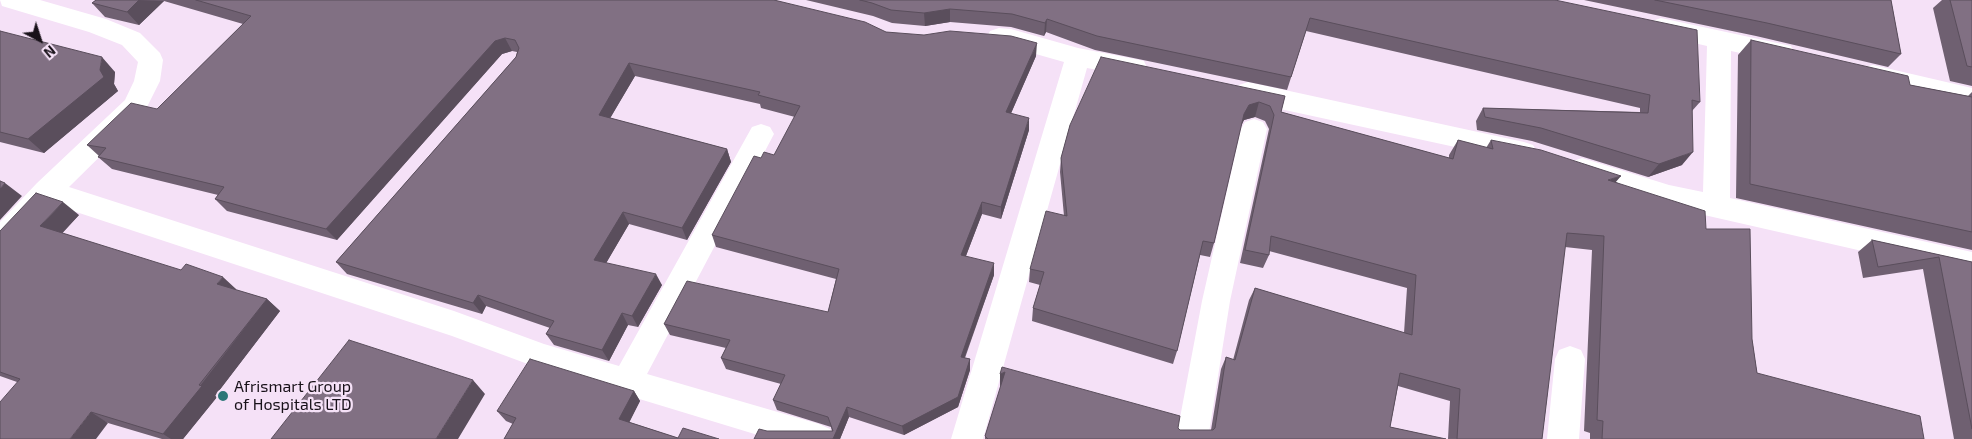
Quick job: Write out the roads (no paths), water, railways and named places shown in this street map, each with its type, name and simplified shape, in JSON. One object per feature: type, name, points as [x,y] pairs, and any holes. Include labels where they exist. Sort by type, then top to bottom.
[{"type":"street","points":[[0,241],[47,191],[135,106],[147,81],[152,60],[132,39],[97,25],[10,0]]},
{"type":"street","points":[[1641,23],[1805,58]]},
{"type":"street","points":[[978,36],[1010,38],[1078,57],[1154,72]]},
{"type":"street","points":[[1716,206],[1719,39]]},
{"type":"street","points":[[967,439],[1078,57]]},
{"type":"street","points":[[1853,70],[1972,98]]},
{"type":"street","points":[[1221,86],[1532,153],[1669,196],[1972,264]]},
{"type":"street","points":[[1192,439],[1216,301],[1254,129]]},
{"type":"street","points":[[627,381],[761,134]]},
{"type":"street","points":[[47,191],[329,272],[454,324],[544,357],[819,439]]},
{"type":"street","points":[[1563,439],[1570,359]]},
{"type":"place","name":"Afrismart Group of Hospitals LTD","points":[[223,396]]}]
